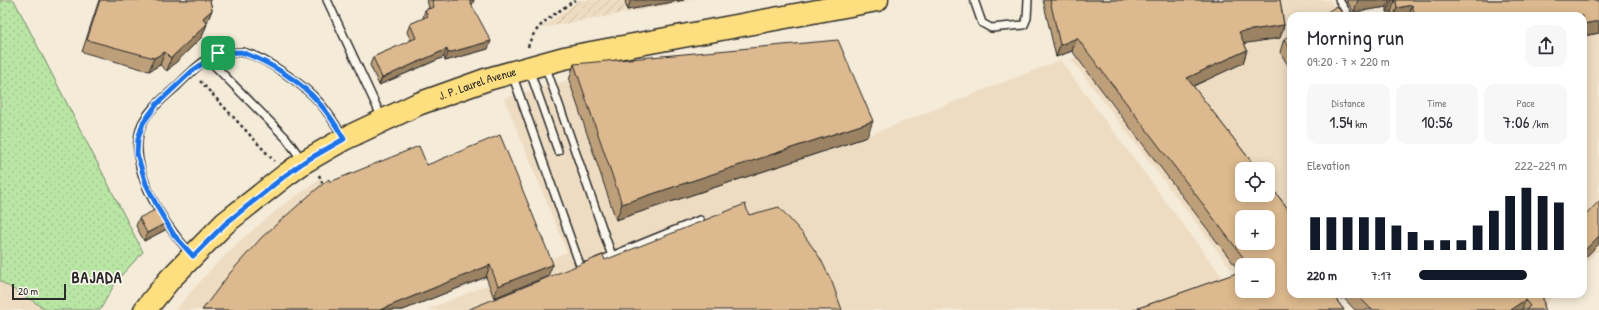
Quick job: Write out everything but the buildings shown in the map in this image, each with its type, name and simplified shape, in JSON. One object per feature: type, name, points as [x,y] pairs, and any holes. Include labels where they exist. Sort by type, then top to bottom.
[{"type":"main road","name":"J. P. Laurel Avenue","points":[[144,310],[170,279],[225,224],[286,175],[308,169],[344,139],[418,104],[449,92],[528,67],[564,58],[877,0]]},
{"type":"lane","points":[[327,0],[383,121]]},
{"type":"lane","points":[[974,0],[982,22],[991,28],[1024,25],[1028,0]]},
{"type":"lane","points":[[1339,0],[1347,12]]},
{"type":"lane","points":[[193,256],[174,235],[159,210],[146,184],[137,154],[138,139],[143,123],[157,104],[192,71],[218,53],[241,52],[272,66],[307,90],[330,116],[344,139]]},
{"type":"lane","points":[[208,59],[286,138],[308,169]]},
{"type":"lane","points":[[528,67],[558,151]]},
{"type":"lane","points":[[528,67],[612,256]]},
{"type":"lane","points":[[528,67],[581,268]]},
{"type":"lane","points":[[573,271],[700,220]]},
{"type":"path","points":[[528,67],[528,45],[532,35],[543,24],[575,0]]},
{"type":"path","points":[[192,71],[286,175]]},
{"type":"path","points":[[308,169],[319,175],[325,189]]},
{"type":"path","points":[[1334,304],[1341,298]]},
{"type":"shaded area","points":[[580,0],[697,0],[541,28]]},
{"type":"shaded area","points":[[1214,0],[1330,0],[1338,12],[1287,12],[1287,298],[1290,298],[1286,310],[1275,298],[1275,258],[1235,258],[1235,274],[1071,59]]},
{"type":"shaded area","points":[[1599,0],[1599,249],[1587,262],[1587,12]]},
{"type":"shaded area","points":[[832,56],[867,136],[1060,60],[1235,294],[1235,298],[1238,298],[1247,310],[426,310],[567,252],[504,98],[569,80]]},
{"type":"shaded area","points":[[322,178],[376,310],[175,310],[214,266],[241,240],[279,208]]},
{"type":"shaded area","points":[[0,281],[47,310],[0,310]]},
{"type":"shaded area","points":[[1538,298],[1551,298],[1540,310]]},
{"type":"green space","points":[[0,0],[14,0],[143,252],[117,280],[100,310],[47,310],[0,281]]},
{"type":"district","name":"BAJADA","points":[[97,277]]},
{"type":"route","points":[[241,52],[254,56],[272,66],[307,90],[319,102],[330,116],[344,139],[304,162],[286,175],[225,224],[193,256],[174,235],[146,184],[137,154],[138,139],[143,123],[157,104],[192,71],[218,53],[241,52]]}]
